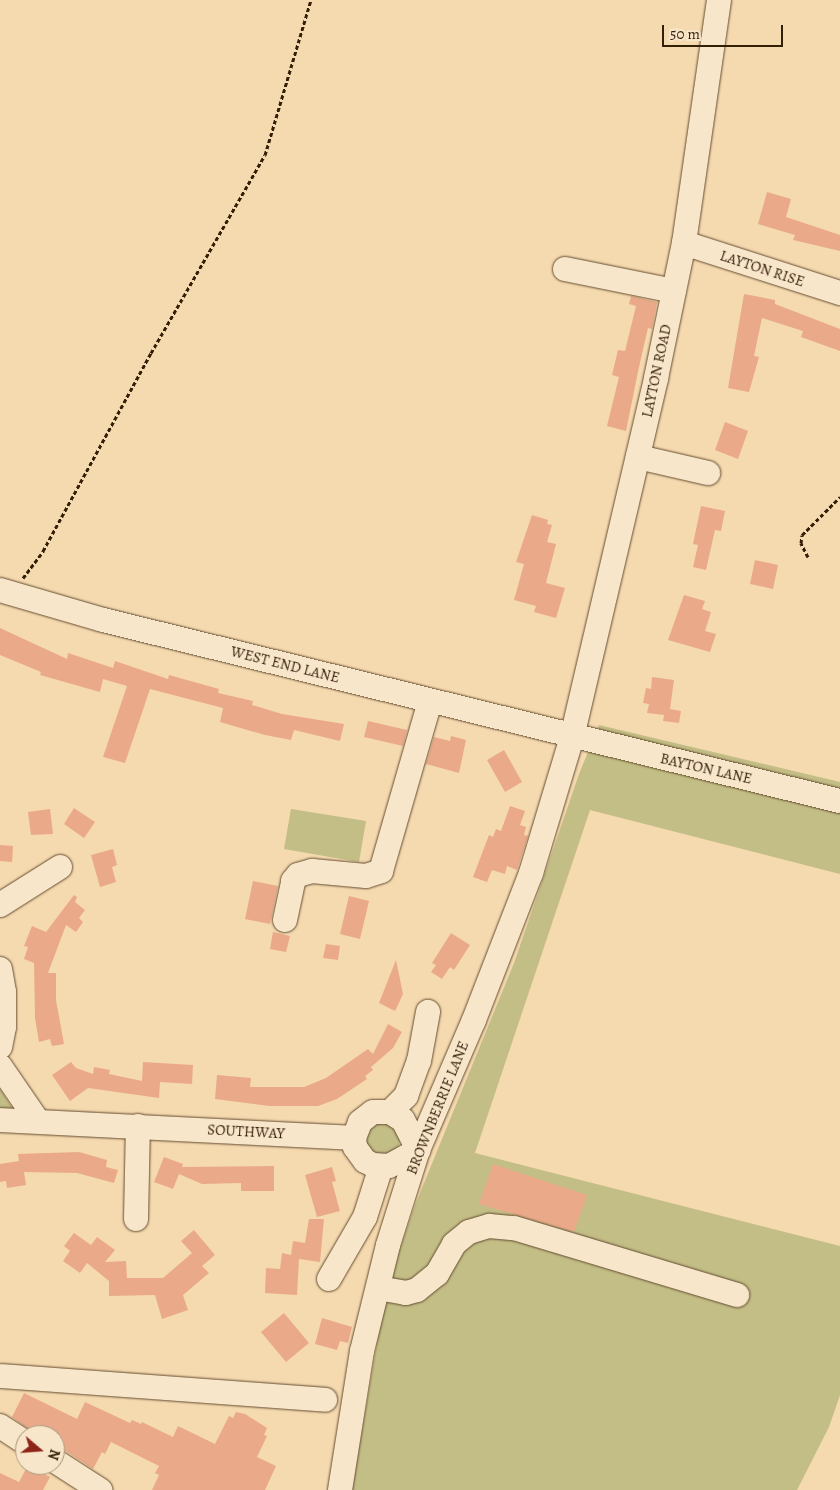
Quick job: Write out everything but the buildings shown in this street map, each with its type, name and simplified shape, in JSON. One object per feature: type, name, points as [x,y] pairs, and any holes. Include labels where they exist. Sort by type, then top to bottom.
[{"type":"street","name":"LAYTON ROAD","points":[[572,737],[638,457],[684,243],[719,0]]},
{"type":"street","name":"LAYTON RISE","points":[[684,243],[840,293]]},
{"type":"street","points":[[565,269],[674,291]]},
{"type":"street","points":[[638,457],[708,472]]},
{"type":"street","name":"WEST END LANE","points":[[5,591],[103,620],[572,737]]},
{"type":"street","points":[[284,920],[293,881],[298,875],[312,870],[374,875],[385,865],[430,701]]},
{"type":"street","name":"BAYTON LANE","points":[[572,737],[840,801]]},
{"type":"street","name":"BROWNBERRIE LANE","points":[[340,1490],[362,1351],[418,1150],[474,1020],[531,873],[572,737]]},
{"type":"street","points":[[0,905],[60,867]]},
{"type":"street","points":[[0,969],[4,992],[4,1027],[0,1047]]},
{"type":"street","points":[[390,1112],[403,1120],[418,1150],[397,1162],[381,1167],[365,1161],[359,1154],[354,1138],[366,1116],[390,1112],[406,1096],[419,1061],[428,1012]]},
{"type":"street","points":[[0,1066],[37,1120]]},
{"type":"street","name":"SOUTHWAY","points":[[0,1120],[37,1120],[354,1138]]},
{"type":"street","points":[[136,1219],[138,1126]]},
{"type":"street","points":[[329,1279],[365,1217],[381,1167]]},
{"type":"street","points":[[378,1288],[406,1293],[417,1290],[437,1274],[454,1244],[469,1232],[489,1226],[514,1228],[738,1295]]},
{"type":"street","points":[[1,1381],[325,1400]]},
{"type":"street","points":[[0,1426],[15,1436]]},
{"type":"street","points":[[65,1469],[87,1486]]},
{"type":"path","points":[[5,591],[42,551],[150,354],[265,155],[312,0]]},
{"type":"path","points":[[808,557],[801,543],[802,535],[840,497]]},
{"type":"shaded area","points":[[599,725],[840,782],[840,874],[590,810],[475,1153],[840,1246],[840,1395],[829,1427],[797,1490],[352,1490],[386,1290],[415,1205],[514,963],[579,774]]},
{"type":"shaded area","points":[[291,809],[366,821],[359,862],[284,849]]},
{"type":"shaded area","points":[[0,1089],[17,1115],[0,1114]]},
{"type":"shaded area","points":[[383,1123],[395,1128],[400,1140],[395,1152],[383,1157],[371,1152],[366,1140],[371,1128]]}]
